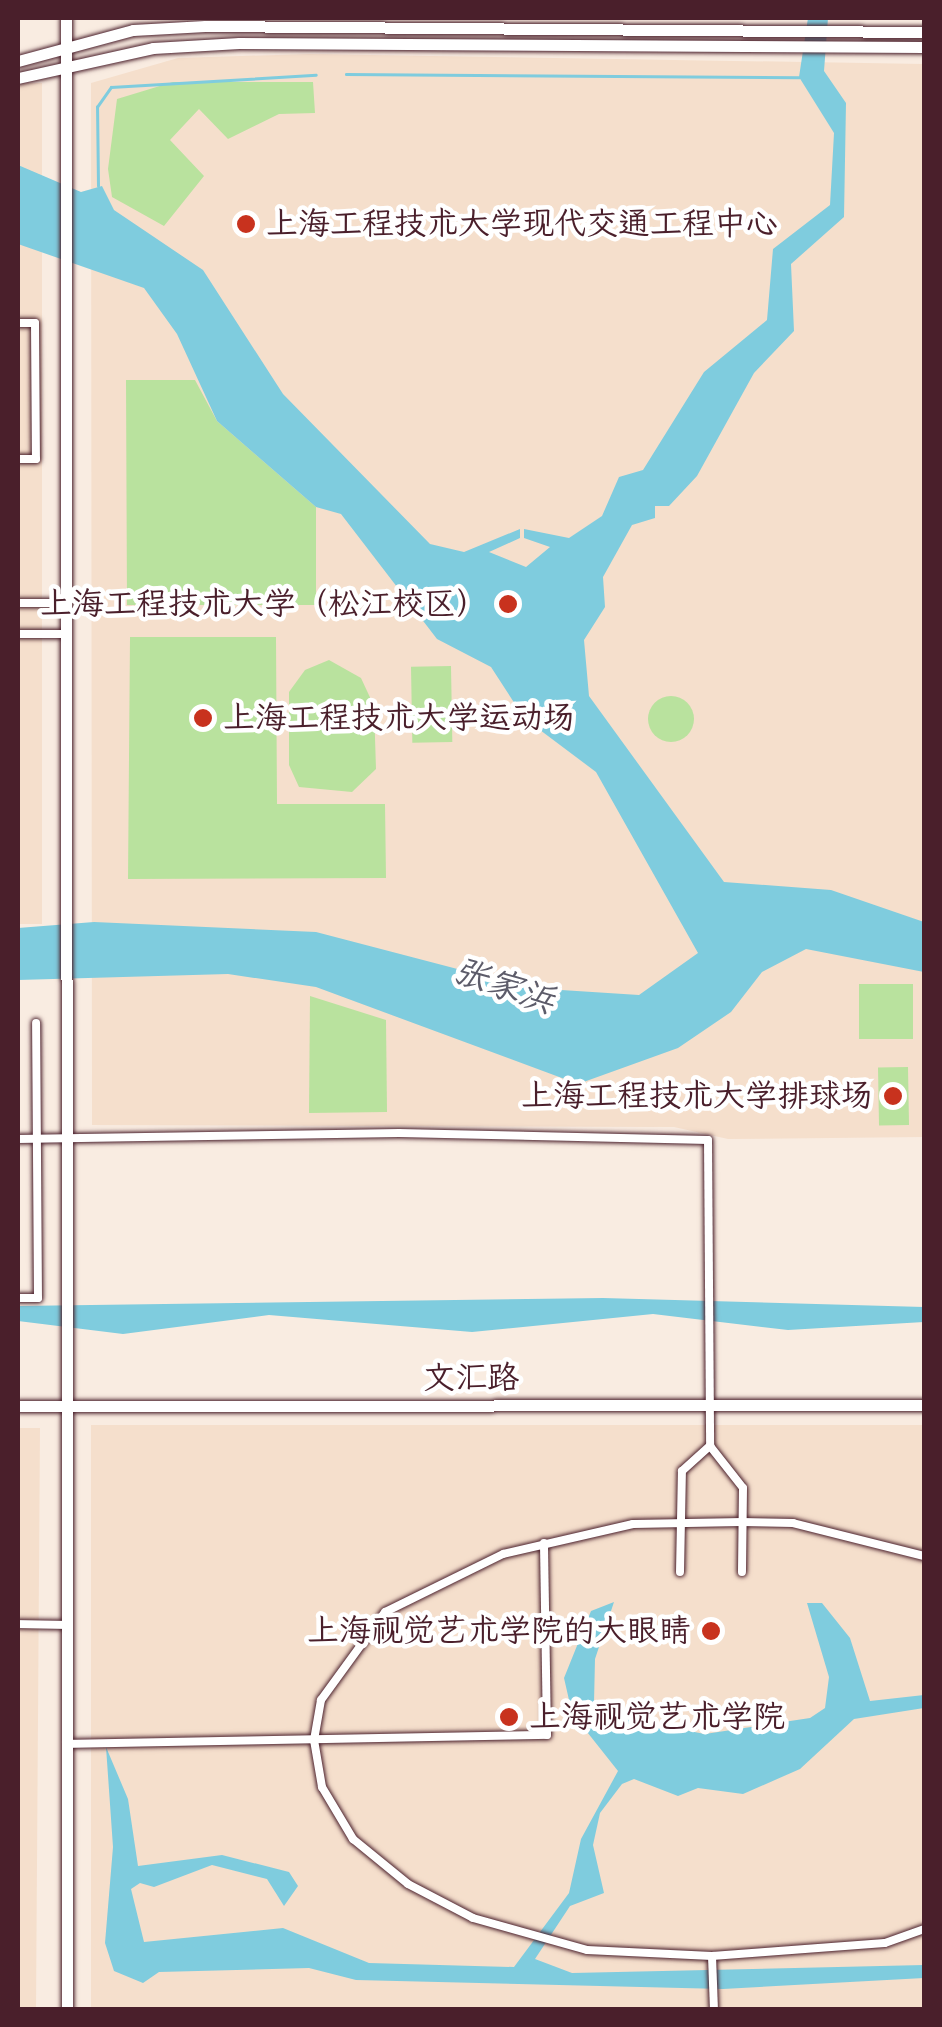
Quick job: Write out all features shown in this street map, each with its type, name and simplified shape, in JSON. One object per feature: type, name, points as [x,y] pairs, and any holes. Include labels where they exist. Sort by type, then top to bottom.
[{"type":"main road","points":[[66,18],[62,634],[68,2010]]},
{"type":"main road","points":[[18,61],[67,44],[205,26],[924,32]]},
{"type":"main road","points":[[18,78],[66,64],[239,42],[924,46]]},
{"type":"main road","name":"文汇路","points":[[18,1406],[924,1405]]},
{"type":"street","points":[[18,324],[35,323],[36,459],[18,459]]},
{"type":"street","points":[[18,603],[62,603]]},
{"type":"street","points":[[18,634],[62,634]]},
{"type":"street","points":[[18,1298],[38,1298],[36,1023]]},
{"type":"street","points":[[18,1138],[708,1140],[710,1446],[738,1471],[742,1572]]},
{"type":"street","points":[[680,1572],[682,1471],[710,1446]]},
{"type":"street","points":[[924,1556],[793,1523],[678,1522],[544,1542],[385,1612],[321,1700],[314,1740],[322,1786],[353,1839],[432,1898],[587,1950],[712,1959],[886,1943],[924,1929]]},
{"type":"street","points":[[66,1744],[547,1735],[544,1542]]},
{"type":"street","points":[[18,1624],[65,1625]]},
{"type":"street","points":[[712,1959],[714,2010]]},
{"type":"shaded area","name":"上海工程技术大学（松江校区）","points":[[309,54],[924,64],[924,1137],[728,1139],[674,1127],[92,1125],[91,83],[178,58]]},
{"type":"shaded area","points":[[18,83],[42,83],[42,924],[18,924]]},
{"type":"shaded area","name":"上海视觉艺术学院","points":[[91,1425],[924,1425],[924,2009],[91,2009]]},
{"type":"shaded area","points":[[18,1428],[40,1428],[36,2009],[18,2010]]},
{"type":"green space","points":[[173,82],[313,82],[315,113],[279,114],[228,139],[199,109],[170,140],[204,176],[164,226],[112,197],[108,169],[117,99]]},
{"type":"green space","points":[[126,380],[195,380],[217,421],[316,507],[316,605],[127,605]]},
{"type":"green space","name":"上海工程技术大学运动场","points":[[130,637],[276,637],[277,804],[385,804],[386,878],[128,879]]},
{"type":"green space","points":[[329,660],[361,678],[374,706],[376,769],[352,792],[299,787],[289,765],[289,692],[305,670]]},
{"type":"green space","points":[[451,666],[452,742],[412,743],[411,667]]},
{"type":"green space","points":[[671,696],[687,703],[694,719],[687,735],[671,742],[655,735],[648,719],[655,703]]},
{"type":"green space","points":[[859,984],[913,984],[913,1039],[859,1039]]},
{"type":"green space","points":[[310,996],[386,1020],[387,1112],[309,1113]]},
{"type":"green space","name":"上海工程技术大学排球场","points":[[908,1067],[909,1125],[879,1126],[878,1068]]},
{"type":"water","name":"张家浜","points":[[808,18],[828,18],[824,71],[846,103],[844,217],[791,264],[794,331],[754,373],[697,476],[669,506],[655,506],[655,518],[632,525],[603,577],[605,607],[584,640],[589,696],[724,882],[831,890],[924,922],[924,972],[806,949],[762,972],[731,1012],[678,1048],[578,1084],[316,987],[228,974],[18,980],[18,928],[94,922],[316,932],[530,988],[639,995],[698,953],[596,772],[524,718],[491,667],[437,639],[341,514],[316,507],[217,421],[177,334],[144,288],[18,244],[18,165],[81,192],[102,186],[114,210],[203,270],[283,394],[430,544],[464,552],[520,529],[520,538],[489,552],[526,567],[550,547],[524,538],[524,529],[569,538],[602,516],[619,477],[643,470],[704,372],[767,320],[773,249],[830,205],[834,133],[799,77]]},
{"type":"water","points":[[603,1298],[924,1307],[924,1322],[788,1330],[653,1314],[472,1332],[269,1315],[123,1334],[18,1321],[18,1306]]},
{"type":"water","points":[[614,1602],[595,1659],[594,1703],[614,1717],[705,1734],[810,1718],[825,1708],[829,1677],[807,1603],[822,1603],[850,1638],[870,1701],[924,1695],[924,1708],[854,1719],[800,1769],[743,1794],[698,1788],[678,1796],[634,1779],[622,1784],[600,1813],[593,1845],[604,1893],[570,1906],[535,1959],[572,1973],[924,1965],[924,1978],[723,1989],[356,1980],[309,1968],[159,1972],[143,1983],[114,1971],[105,1943],[113,1847],[106,1747],[128,1799],[138,1866],[222,1855],[289,1872],[298,1886],[284,1906],[267,1879],[212,1865],[154,1887],[140,1883],[131,1889],[144,1942],[283,1928],[369,1963],[514,1967],[569,1893],[581,1839],[618,1771],[572,1713],[564,1678],[591,1611]]},
{"type":"waterway","points":[[346,74],[799,77]]},
{"type":"waterway","points":[[98,186],[97,107],[111,87],[316,75]]},
{"type":"place","name":"上海工程技术大学现代交通工程中心","points":[[246,224]]},
{"type":"place","name":"上海工程技术大学（松江校区）","points":[[508,604]]},
{"type":"place","name":"上海工程技术大学运动场","points":[[203,718]]},
{"type":"place","name":"上海工程技术大学排球场","points":[[893,1096]]},
{"type":"place","name":"上海视觉艺术学院的大眼睛","points":[[711,1631]]},
{"type":"place","name":"上海视觉艺术学院","points":[[509,1717]]}]
